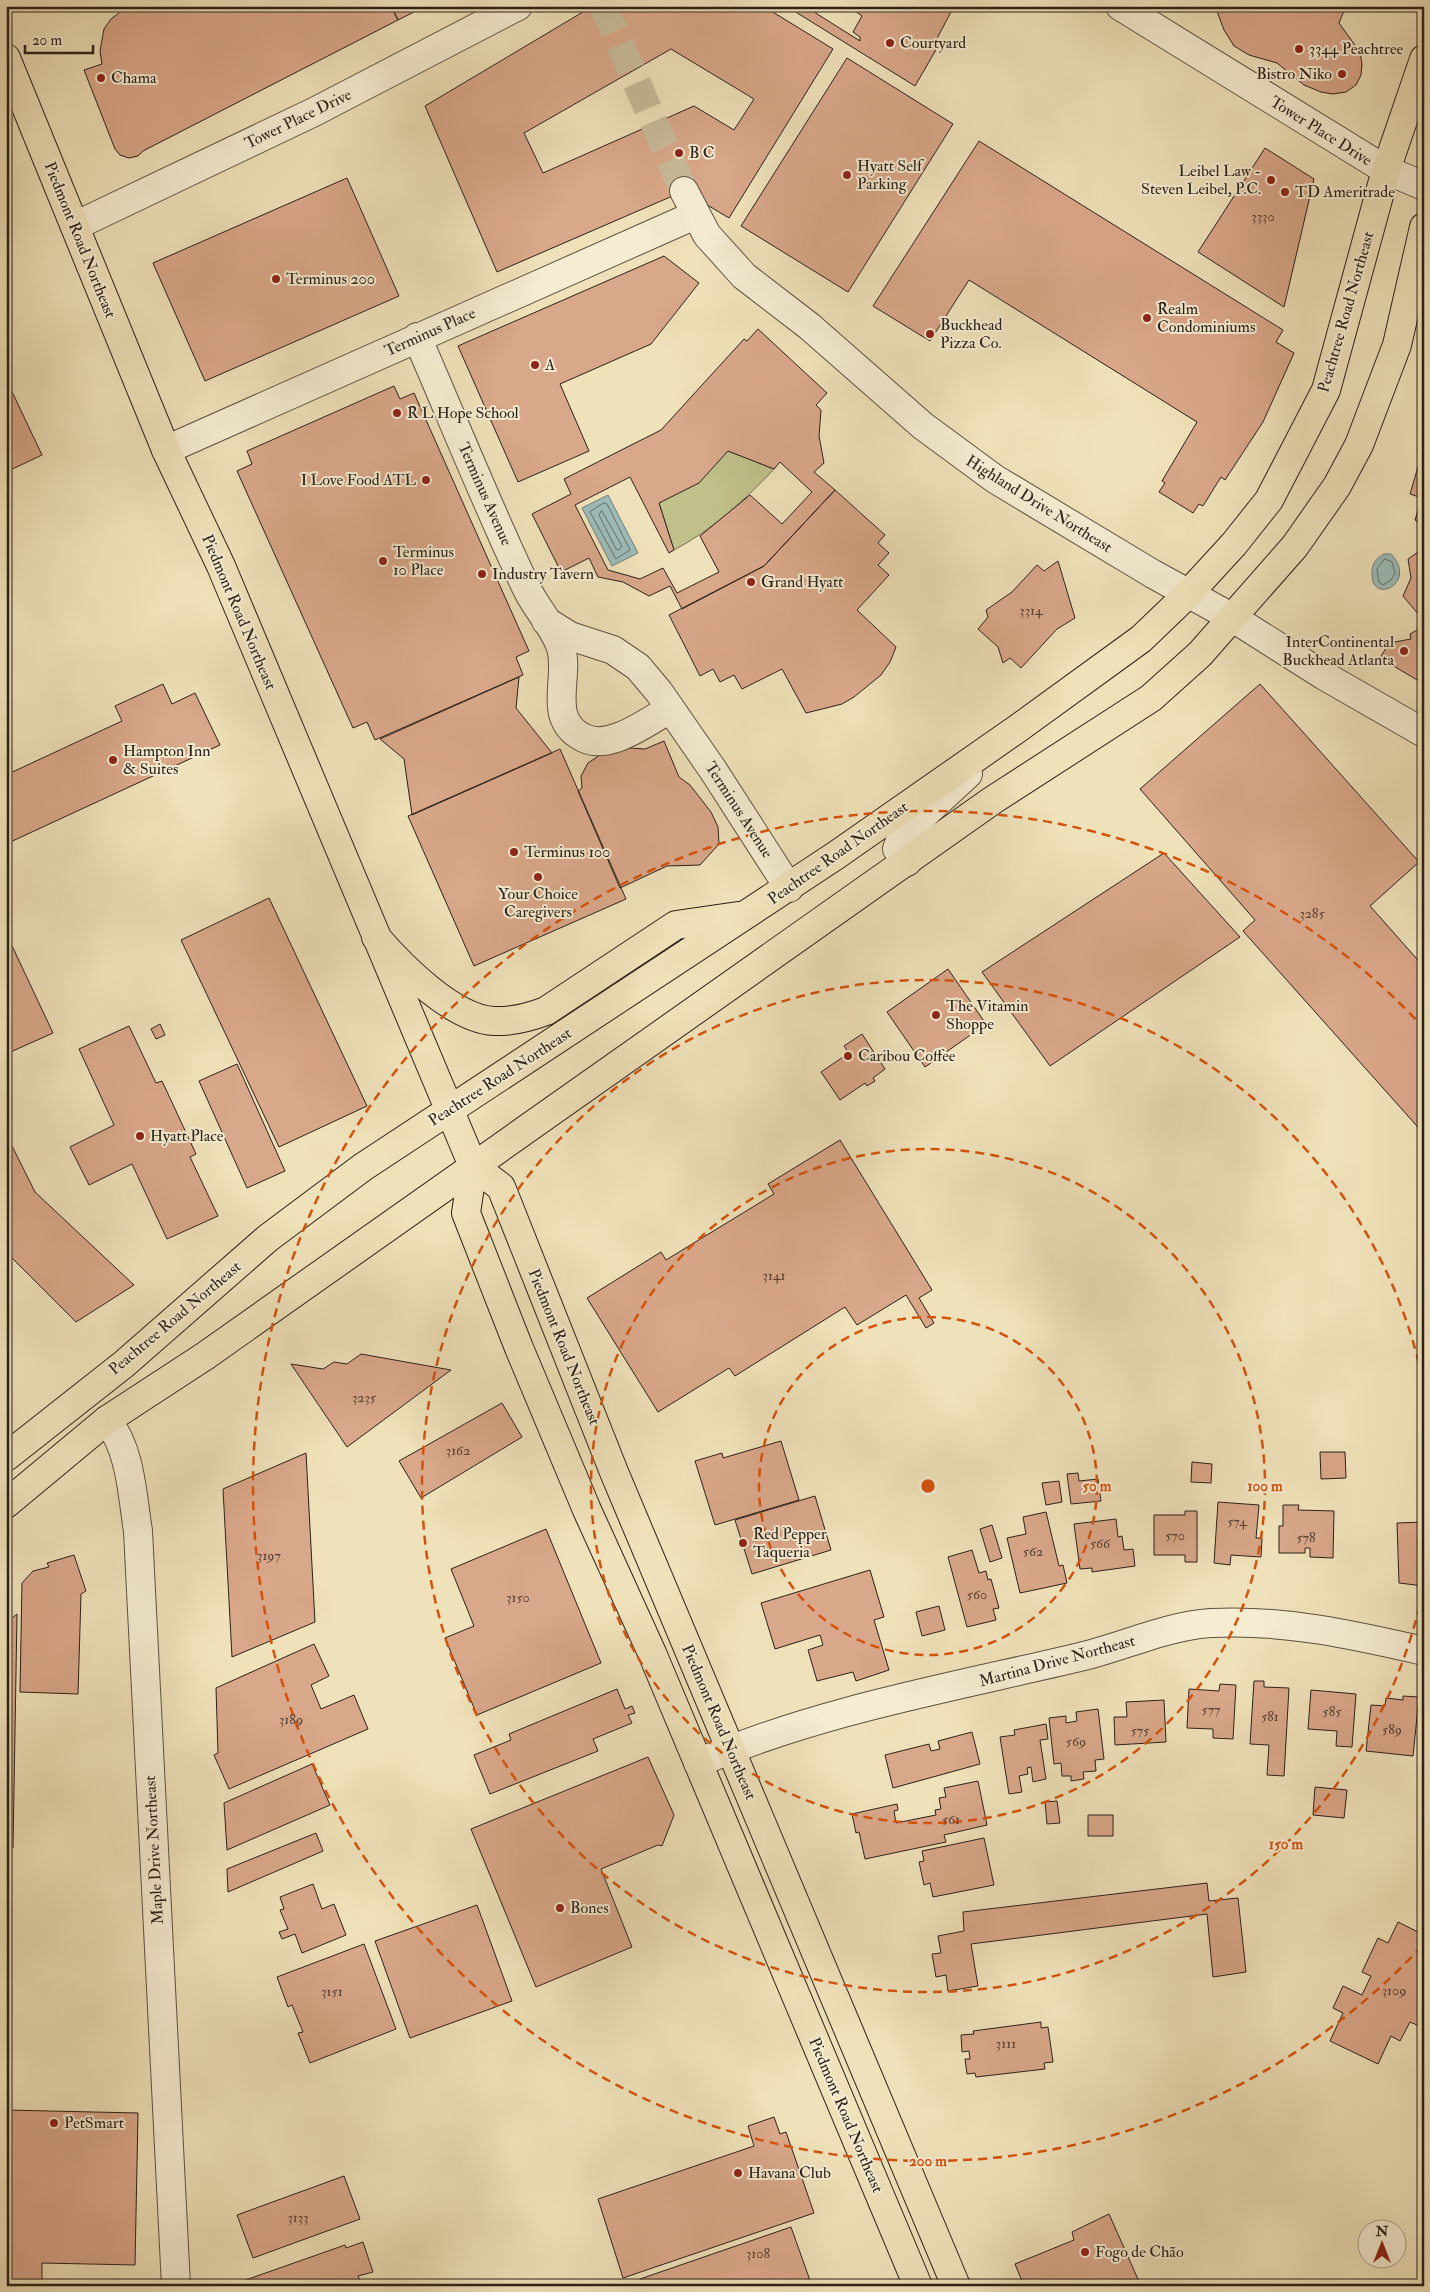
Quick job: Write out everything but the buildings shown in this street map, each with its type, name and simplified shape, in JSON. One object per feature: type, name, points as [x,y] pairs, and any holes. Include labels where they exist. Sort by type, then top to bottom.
[{"type":"main road","name":"Piedmont Road Northeast","points":[[6,58],[166,450],[221,566],[473,1166],[466,1213],[519,1348],[698,1763],[918,2286]]},
{"type":"main road","name":"Peachtree Road Northeast","points":[[6,1457],[124,1364],[268,1238],[362,1168],[790,888],[1018,729],[1141,639],[1189,593],[1234,544],[1269,500],[1326,390],[1386,170],[1424,60]]},
{"type":"main road","points":[[6,1504],[107,1420],[206,1356],[993,800],[1151,698],[1200,654],[1295,546],[1337,486],[1359,445],[1397,345],[1424,227]]},
{"type":"main road","points":[[376,937],[403,968],[431,990],[461,1011],[494,1021],[525,1018],[546,1011],[676,925],[747,915]]},
{"type":"main road","name":"Piedmont Road Northeast","points":[[473,1166],[501,1187],[614,1472],[956,2286]]},
{"type":"street","name":"Tower Place Drive","points":[[75,226],[314,112],[518,6]]},
{"type":"street","name":"Tower Place Drive","points":[[1120,6],[1386,170],[1424,186]]},
{"type":"street","name":"Highland Drive Northeast","points":[[690,203],[707,235],[744,276],[808,326],[923,426],[995,479],[1144,569],[1233,618],[1322,675],[1424,733]]},
{"type":"street","name":"Terminus Place","points":[[166,450],[417,337],[690,203]]},
{"type":"street","name":"Terminus Avenue","points":[[417,337],[527,589],[560,645],[564,660],[560,697],[564,716],[573,730],[585,738],[602,741],[623,736],[670,709]]},
{"type":"street","name":"Terminus Avenue","points":[[546,621],[570,636],[613,650],[638,667],[670,709],[790,888]]},
{"type":"street","points":[[907,862],[897,849],[902,835],[1018,729]]},
{"type":"street","name":"Maple Drive Northeast","points":[[107,1420],[116,1430],[125,1455],[138,1531],[176,2286]]},
{"type":"street","name":"Martina Drive Northeast","points":[[698,1763],[730,1748],[790,1728],[1090,1655],[1168,1631],[1209,1623],[1250,1622],[1308,1628],[1368,1638],[1424,1651]]},
{"type":"green space","points":[[728,451],[774,469],[727,514],[674,550],[659,503]]},
{"type":"water","points":[[608,495],[638,553],[612,566],[582,508]]},
{"type":"water","points":[[1384,554],[1391,554],[1398,565],[1400,574],[1397,582],[1385,589],[1378,588],[1373,582],[1372,572],[1375,561]]},
{"type":"tunnel","points":[[603,6],[684,191]]},
{"type":"place","name":"Courtyard","points":[[890,43]]},
{"type":"place","name":"3344 Peachtree","points":[[1299,49]]},
{"type":"place","name":"Bistro Niko","points":[[1342,74]]},
{"type":"place","name":"Chama","points":[[101,78]]},
{"type":"place","name":"B C","points":[[679,153]]},
{"type":"place","name":"Hyatt Self Parking","points":[[847,175]]},
{"type":"place","name":"Leibel Law - Steven Leibel, P.C.","points":[[1271,180]]},
{"type":"place","name":"TD Ameritrade","points":[[1285,192]]},
{"type":"place","name":"Terminus 200","points":[[276,279]]},
{"type":"place","name":"Realm Condominiums","points":[[1147,318]]},
{"type":"place","name":"Buckhead Pizza Co.","points":[[930,334]]},
{"type":"place","name":"A","points":[[535,365]]},
{"type":"place","name":"R L Hope School","points":[[397,413]]},
{"type":"place","name":"I Love Food ATL","points":[[426,480]]},
{"type":"place","name":"Terminus 10 Place","points":[[383,561]]},
{"type":"place","name":"Industry Tavern","points":[[482,574]]},
{"type":"place","name":"Grand Hyatt","points":[[751,582]]},
{"type":"place","name":"InterContinental Buckhead Atlanta","points":[[1404,651]]},
{"type":"place","name":"Hampton Inn & Suites","points":[[113,760]]},
{"type":"place","name":"Terminus 100","points":[[514,852]]},
{"type":"place","name":"Your Choice Caregivers","points":[[538,877]]},
{"type":"place","name":"The Vitamin Shoppe","points":[[936,1015]]},
{"type":"place","name":"Caribou Coffee","points":[[848,1056]]},
{"type":"place","name":"Hyatt Place","points":[[140,1136]]},
{"type":"place","name":"Red Pepper Taqueria","points":[[743,1543]]},
{"type":"place","name":"Bones","points":[[560,1908]]},
{"type":"place","name":"PetSmart","points":[[54,2123]]},
{"type":"place","name":"Havana Club","points":[[738,2173]]},
{"type":"place","name":"Fogo de Chão","points":[[1085,2252]]}]
